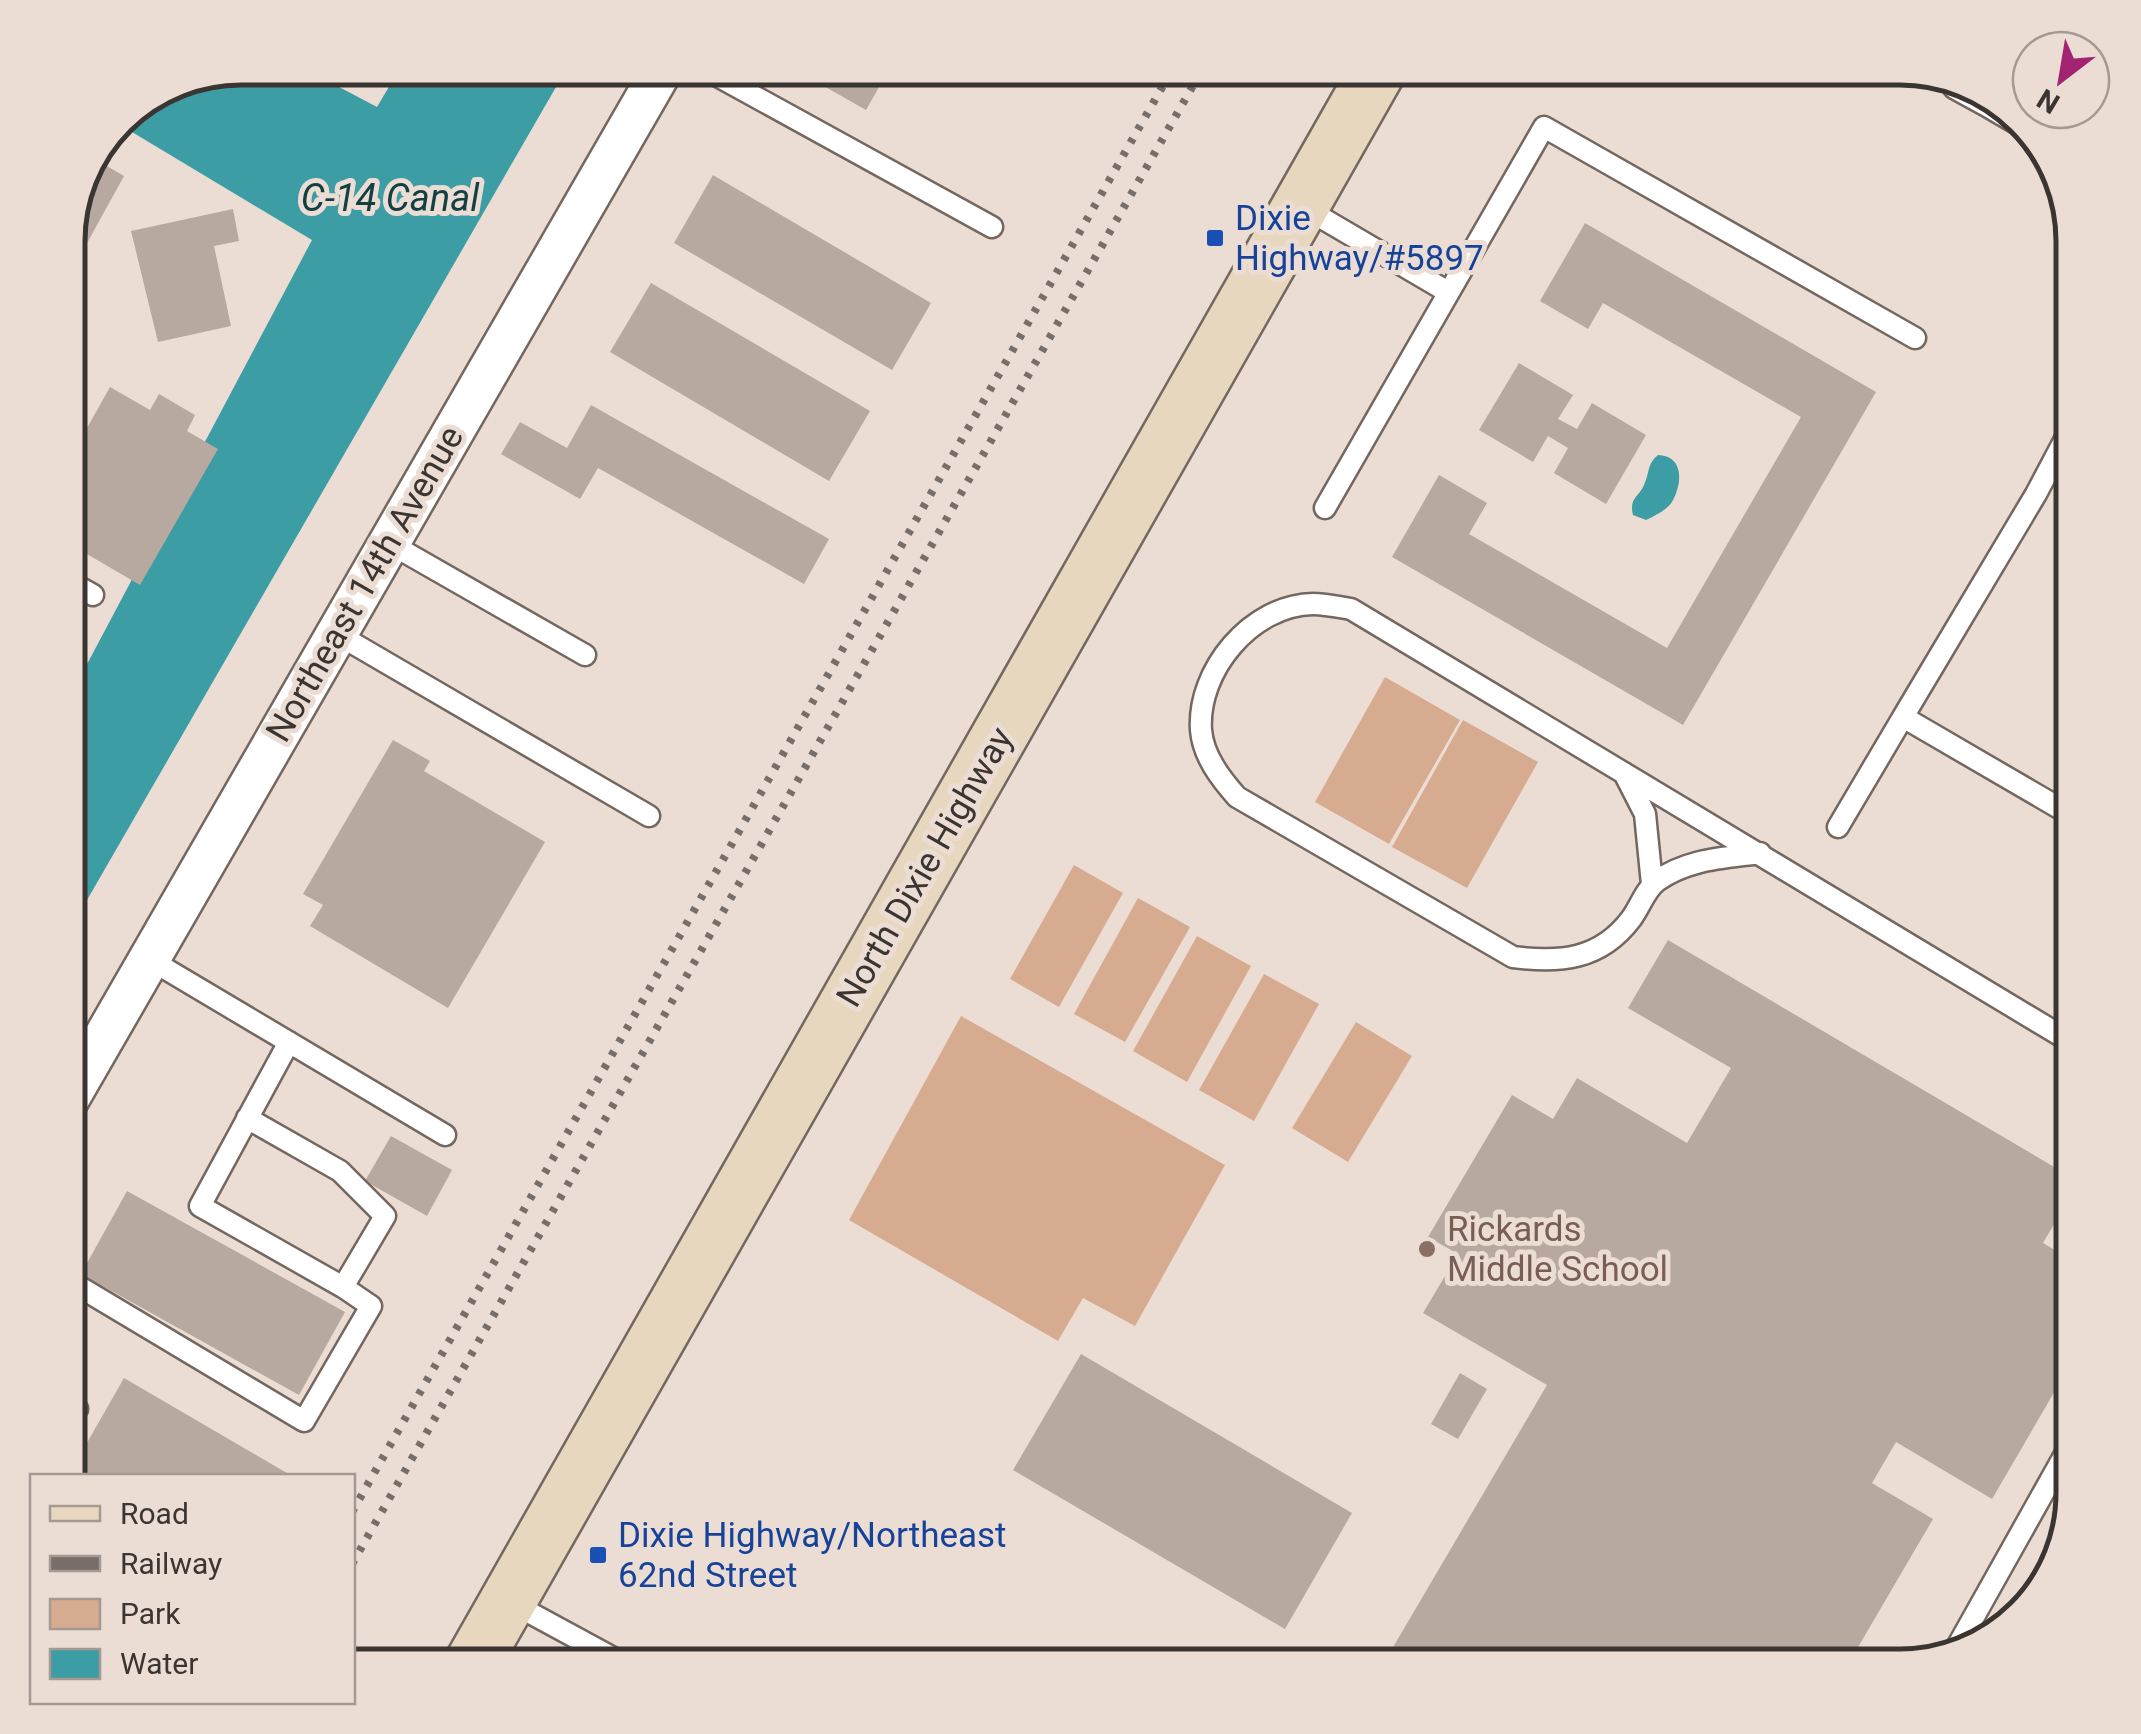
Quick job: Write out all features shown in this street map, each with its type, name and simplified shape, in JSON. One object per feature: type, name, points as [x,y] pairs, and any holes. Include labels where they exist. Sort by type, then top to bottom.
[{"type":"main road","name":"North Dixie Highway","points":[[481,1649],[1369,85]]},
{"type":"street","name":"Northeast 14th Avenue","points":[[85,1070],[653,85]]},
{"type":"lane","points":[[733,85],[992,227]]},
{"type":"lane","points":[[1326,508],[1544,127],[1915,338]]},
{"type":"lane","points":[[1301,206],[1448,292]]},
{"type":"lane","points":[[1838,827],[2056,457]]},
{"type":"lane","points":[[389,542],[585,655]]},
{"type":"lane","points":[[85,591],[92,595]]},
{"type":"lane","points":[[1760,854],[1679,867],[1652,884],[1630,922],[1598,948],[1555,962],[1513,957],[1238,797],[1217,773],[1201,733],[1204,691],[1222,658],[1245,632],[1279,611],[1311,604],[1351,609],[1760,854],[2056,1032]]},
{"type":"lane","points":[[336,634],[649,816]]},
{"type":"lane","points":[[1903,717],[2056,806]]},
{"type":"lane","points":[[1623,772],[1645,814],[1652,884]]},
{"type":"lane","points":[[149,959],[445,1135]]},
{"type":"lane","points":[[85,1290],[304,1422],[371,1306],[200,1206],[289,1042]]},
{"type":"lane","points":[[247,1118],[340,1172],[385,1216],[343,1287]]},
{"type":"lane","points":[[1964,1635],[2056,1472]]},
{"type":"lane","points":[[508,1601],[594,1649]]},
{"type":"green space","points":[[1385,677],[1460,720],[1389,844],[1315,802]]},
{"type":"green space","points":[[1463,720],[1538,762],[1467,888],[1392,847]]},
{"type":"green space","points":[[1074,865],[1123,893],[1059,1007],[1010,979]]},
{"type":"green space","points":[[1138,898],[1190,927],[1125,1042],[1074,1014]]},
{"type":"green space","points":[[1197,936],[1251,966],[1187,1082],[1133,1051]]},
{"type":"green space","points":[[1264,974],[1319,1004],[1254,1121],[1199,1090]]},
{"type":"green space","points":[[961,1016],[1225,1165],[1135,1326],[1083,1298],[1058,1341],[849,1220]]},
{"type":"green space","points":[[1356,1022],[1412,1056],[1348,1162],[1292,1128]]},
{"type":"water","name":"C-14 Canal","points":[[335,85],[377,107],[390,85],[557,85],[85,904],[85,668],[312,240],[131,131],[163,106],[211,88]]},
{"type":"water","points":[[1658,455],[1666,456],[1676,465],[1678,485],[1668,507],[1646,520],[1633,515],[1632,505]]},
{"type":"building","points":[[822,85],[880,85],[866,110]]},
{"type":"building","points":[[105,165],[124,176],[86,245],[90,201]]},
{"type":"building","points":[[713,175],[931,303],[892,370],[674,243]]},
{"type":"building","points":[[233,209],[239,241],[214,246],[231,326],[158,342],[131,231]]},
{"type":"building","points":[[1585,223],[1876,392],[1683,725],[1392,557],[1439,475],[1487,503],[1469,534],[1667,648],[1801,417],[1603,303],[1588,329],[1540,301]]},
{"type":"building","points":[[651,283],[870,411],[829,481],[610,352]]},
{"type":"building","points":[[1519,363],[1573,395],[1558,419],[1577,429],[1592,403],[1646,435],[1606,504],[1554,473],[1568,448],[1548,436],[1533,462],[1479,430]]},
{"type":"building","points":[[110,387],[150,410],[159,394],[195,415],[187,431],[218,449],[140,585],[85,553],[85,432]]},
{"type":"building","points":[[591,405],[829,539],[804,584],[598,468],[580,499],[501,454],[520,422],[567,448]]},
{"type":"building","points":[[393,740],[430,761],[424,771],[545,842],[448,1008],[310,926],[323,905],[303,894]]},
{"type":"building","points":[[1668,940],[2056,1168],[2056,1221],[2043,1243],[2056,1251],[2056,1389],[1992,1499],[1896,1442],[1872,1483],[1933,1519],[1857,1649],[1392,1649],[1547,1385],[1423,1313],[1458,1254],[1428,1237],[1512,1095],[1553,1119],[1577,1078],[1687,1143],[1731,1068],[1628,1008]]},
{"type":"building","points":[[391,1136],[452,1170],[427,1216],[365,1181]]},
{"type":"building","points":[[127,1191],[345,1312],[299,1395],[85,1276],[85,1267]]},
{"type":"building","points":[[1081,1354],[1352,1513],[1285,1629],[1013,1470]]},
{"type":"building","points":[[1460,1373],[1487,1389],[1458,1439],[1431,1424]]},
{"type":"building","points":[[124,1378],[289,1474],[85,1474],[85,1446]]},
{"type":"railway","points":[[355,1507],[1163,85]]},
{"type":"railway","points":[[355,1559],[1193,85]]},
{"type":"place","name":"Dixie Highway/#5897","points":[[1215,238]]},
{"type":"place","name":"Rickards Middle School","points":[[1427,1249]]},
{"type":"place","name":"Dixie Highway/Northeast 62nd Street","points":[[598,1555]]}]
